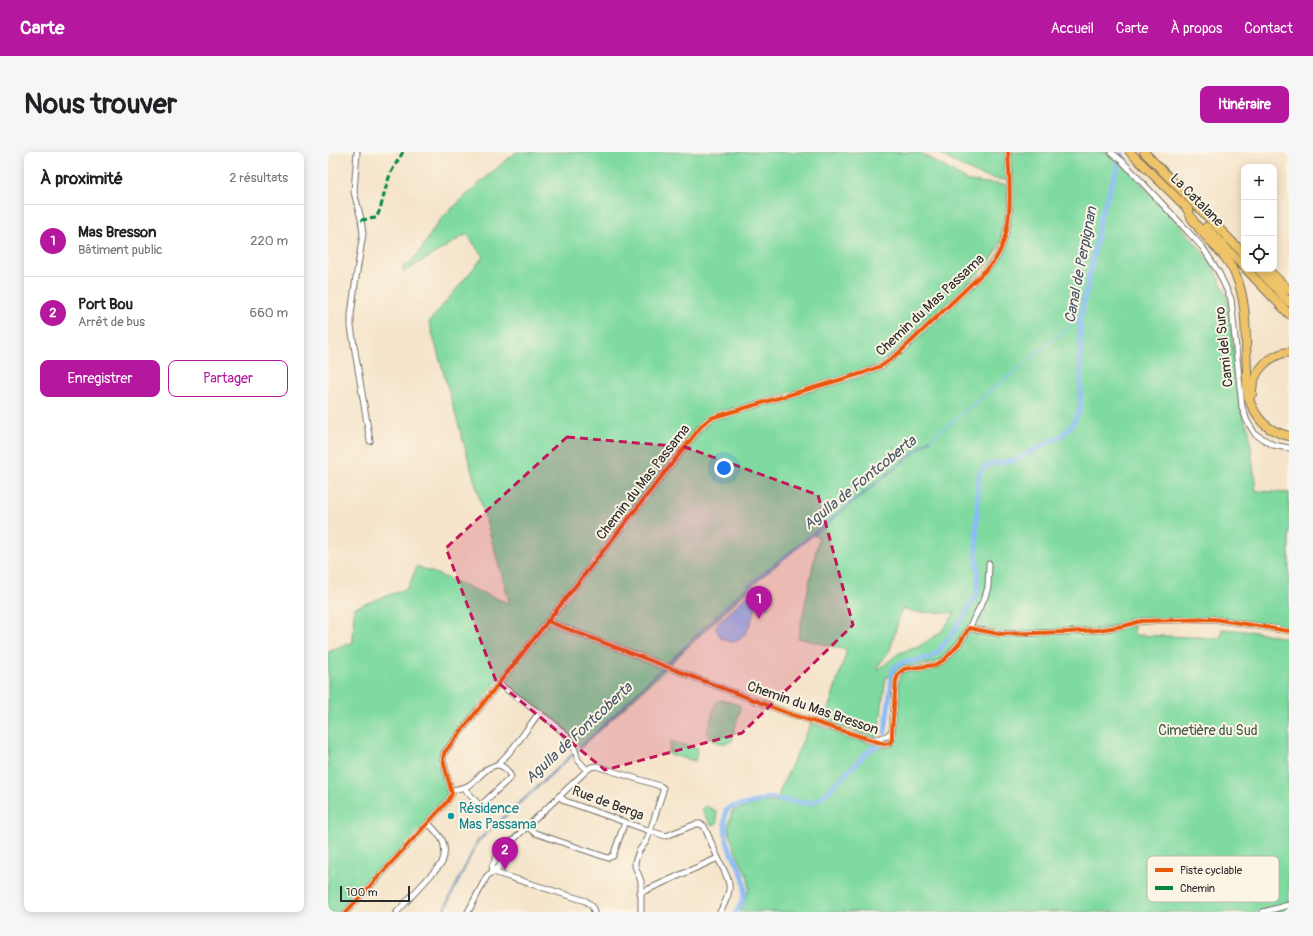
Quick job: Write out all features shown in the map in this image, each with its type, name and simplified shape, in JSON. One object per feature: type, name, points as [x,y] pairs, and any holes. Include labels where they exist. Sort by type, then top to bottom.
[{"type":"highway","name":"La Catalane","points":[[1130,152],[1241,264]]},
{"type":"highway","name":"La Catalane","points":[[1144,152],[1241,251]]},
{"type":"highway","points":[[1186,207],[1194,223],[1230,264],[1240,288],[1245,322],[1248,394],[1253,407],[1258,418],[1270,430],[1289,436]]},
{"type":"highway","points":[[1226,235],[1241,244]]},
{"type":"highway","name":"La Catalane","points":[[1249,272],[1289,314]]},
{"type":"highway","points":[[1261,272],[1289,302]]},
{"type":"highway","points":[[1270,272],[1289,290]]},
{"type":"highway","points":[[1253,407],[1252,390],[1255,377],[1260,368],[1268,360],[1282,353],[1289,352]]},
{"type":"street","points":[[357,152],[354,192],[363,234],[353,300],[351,327],[370,441]]},
{"type":"street","name":"Chemin du Mas Passama","points":[[451,790],[443,760],[444,753],[703,424],[711,418],[863,373],[883,365],[901,351],[984,272],[996,258],[1002,246],[1009,217],[1010,185],[1008,152]]},
{"type":"street","name":"Cami del Suro","points":[[1112,152],[1182,224],[1203,248],[1219,273],[1230,299],[1242,407],[1247,422],[1255,434],[1273,445],[1289,448]]},
{"type":"street","points":[[989,564],[988,587],[985,597],[969,628],[1000,634],[1068,632],[1098,630],[1124,626],[1141,621],[1214,619],[1289,631]]},
{"type":"street","name":"Chemin du Mas Bresson","points":[[547,621],[790,714],[884,744],[890,743],[892,739],[896,680],[899,673],[904,669],[935,665],[944,660],[959,644],[969,628]]},
{"type":"street","points":[[499,684],[539,713],[567,736],[572,741],[578,760],[587,770]]},
{"type":"street","points":[[346,912],[448,801],[452,794],[451,790],[464,788],[473,784],[488,768],[497,765],[539,713]]},
{"type":"street","points":[[464,788],[480,806],[511,777],[506,769],[501,765],[497,765]]},
{"type":"street","points":[[493,872],[492,866],[503,845],[512,841],[587,770],[596,766],[663,788],[650,831],[635,862],[640,881],[641,912]]},
{"type":"street","name":"Rue de Berga","points":[[559,796],[565,801],[666,836],[696,824],[700,824],[704,826],[718,858]]},
{"type":"street","points":[[528,826],[535,832],[608,858],[613,856],[624,822]]},
{"type":"street","points":[[397,912],[444,859],[445,848],[443,840],[428,823]]},
{"type":"street","points":[[640,893],[718,858],[728,875],[729,883],[729,890],[726,900],[720,912]]},
{"type":"street","points":[[468,912],[488,876],[493,872]]},
{"type":"street","points":[[493,872],[586,901],[592,906],[594,912]]},
{"type":"street","points":[[1263,912],[1289,905]]},
{"type":"highlighted area","points":[[567,437],[685,447],[818,495],[853,625],[742,733],[605,770],[496,681],[446,548]]},
{"type":"green space","points":[[516,152],[919,152],[968,181],[1008,185],[1006,221],[998,247],[993,257],[982,270],[899,349],[882,363],[862,371],[710,416],[701,422],[442,751],[448,790],[447,797],[442,805],[343,912],[328,912],[328,652],[353,642],[354,608],[408,588],[417,566],[510,604],[429,322],[483,257],[467,234],[404,272],[402,268],[413,260],[418,254],[443,217]]},
{"type":"green space","points":[[937,152],[1005,152],[1007,180],[979,174]]},
{"type":"green space","points":[[1010,152],[1109,152],[1121,162],[1181,226],[1201,250],[1217,274],[1228,300],[1240,408],[1249,430],[1256,491],[1289,493],[1289,629],[1214,617],[1068,630],[1000,632],[968,626],[957,643],[943,658],[935,663],[903,667],[896,675],[886,677],[878,736],[874,737],[824,722],[847,650],[798,638],[819,537],[813,535],[762,577],[670,664],[551,620],[705,426],[712,420],[864,376],[885,367],[902,353],[986,274],[1004,246],[1011,218],[1012,185]],"holes":[[[902,608],[915,612],[955,613],[941,632],[918,647],[899,653],[878,670],[878,666],[890,650]]]},
{"type":"green space","points":[[548,624],[665,670],[581,748],[574,740],[502,683]]},
{"type":"green space","name":"Cimetière du Sud","points":[[1134,625],[1134,635],[1221,638],[1222,629],[1257,632],[1289,639],[1289,912],[740,912],[749,889],[748,877],[735,851],[728,827],[732,811],[764,802],[777,802],[780,790],[811,723],[881,747],[889,747],[895,742],[899,680],[901,674],[905,671],[936,667],[970,631],[999,636]]},
{"type":"green space","points":[[721,700],[739,705],[740,708],[732,741],[725,743],[714,741],[708,736],[707,733],[715,704],[717,701]]},
{"type":"green space","points":[[671,741],[698,748],[695,761],[668,754]]},
{"type":"green space","points":[[706,806],[716,811],[716,824],[711,825],[704,814],[702,808]]},
{"type":"water","points":[[931,438],[932,439],[748,588],[666,666],[664,666],[747,586]]},
{"type":"water","points":[[757,586],[759,587],[759,596],[767,603],[768,607],[757,606],[749,627],[741,638],[736,641],[729,642],[721,638],[716,629],[717,624]]},
{"type":"water","points":[[664,666],[665,667],[572,756],[478,842],[444,912],[442,912],[477,841],[571,755]]},
{"type":"waterway","name":"Canal de Perpignan","points":[[885,733],[893,669],[901,663],[930,658],[937,653],[955,630],[977,594],[978,573],[976,555],[978,476],[983,468],[991,464],[1016,460],[1063,435],[1073,423],[1080,409],[1080,320],[1100,218],[1122,154]]},
{"type":"waterway","name":"Agulla de Fontcoberta","points":[[931,439],[1071,325]]},
{"type":"waterway","name":"Canal de Perpignan","points":[[736,912],[743,898],[744,886],[741,873],[729,849],[727,841],[725,824],[726,811],[730,807],[749,804],[769,798],[806,803],[814,802],[822,797],[867,752],[879,745]]},
{"type":"marked path","points":[[361,220],[376,218],[380,210],[390,175],[403,152]]},
{"type":"cycle path","points":[[346,912],[448,801],[452,794],[443,760],[444,753],[703,424],[711,418],[863,373],[883,365],[901,351],[992,263],[1002,246],[1006,234],[1010,206],[1008,152]]},
{"type":"cycle path","points":[[547,621],[790,714],[884,744],[890,743],[892,739],[896,680],[899,673],[904,669],[935,665],[944,660],[959,644],[969,628],[999,634],[1068,632],[1098,630],[1124,626],[1141,621],[1214,619],[1289,631]]},
{"type":"place","name":"Mas Bresson","points":[[759,619]]},
{"type":"place","name":"Résidence Mas Passama","points":[[451,816]]},
{"type":"place","name":"Port Bou","points":[[505,870]]}]
